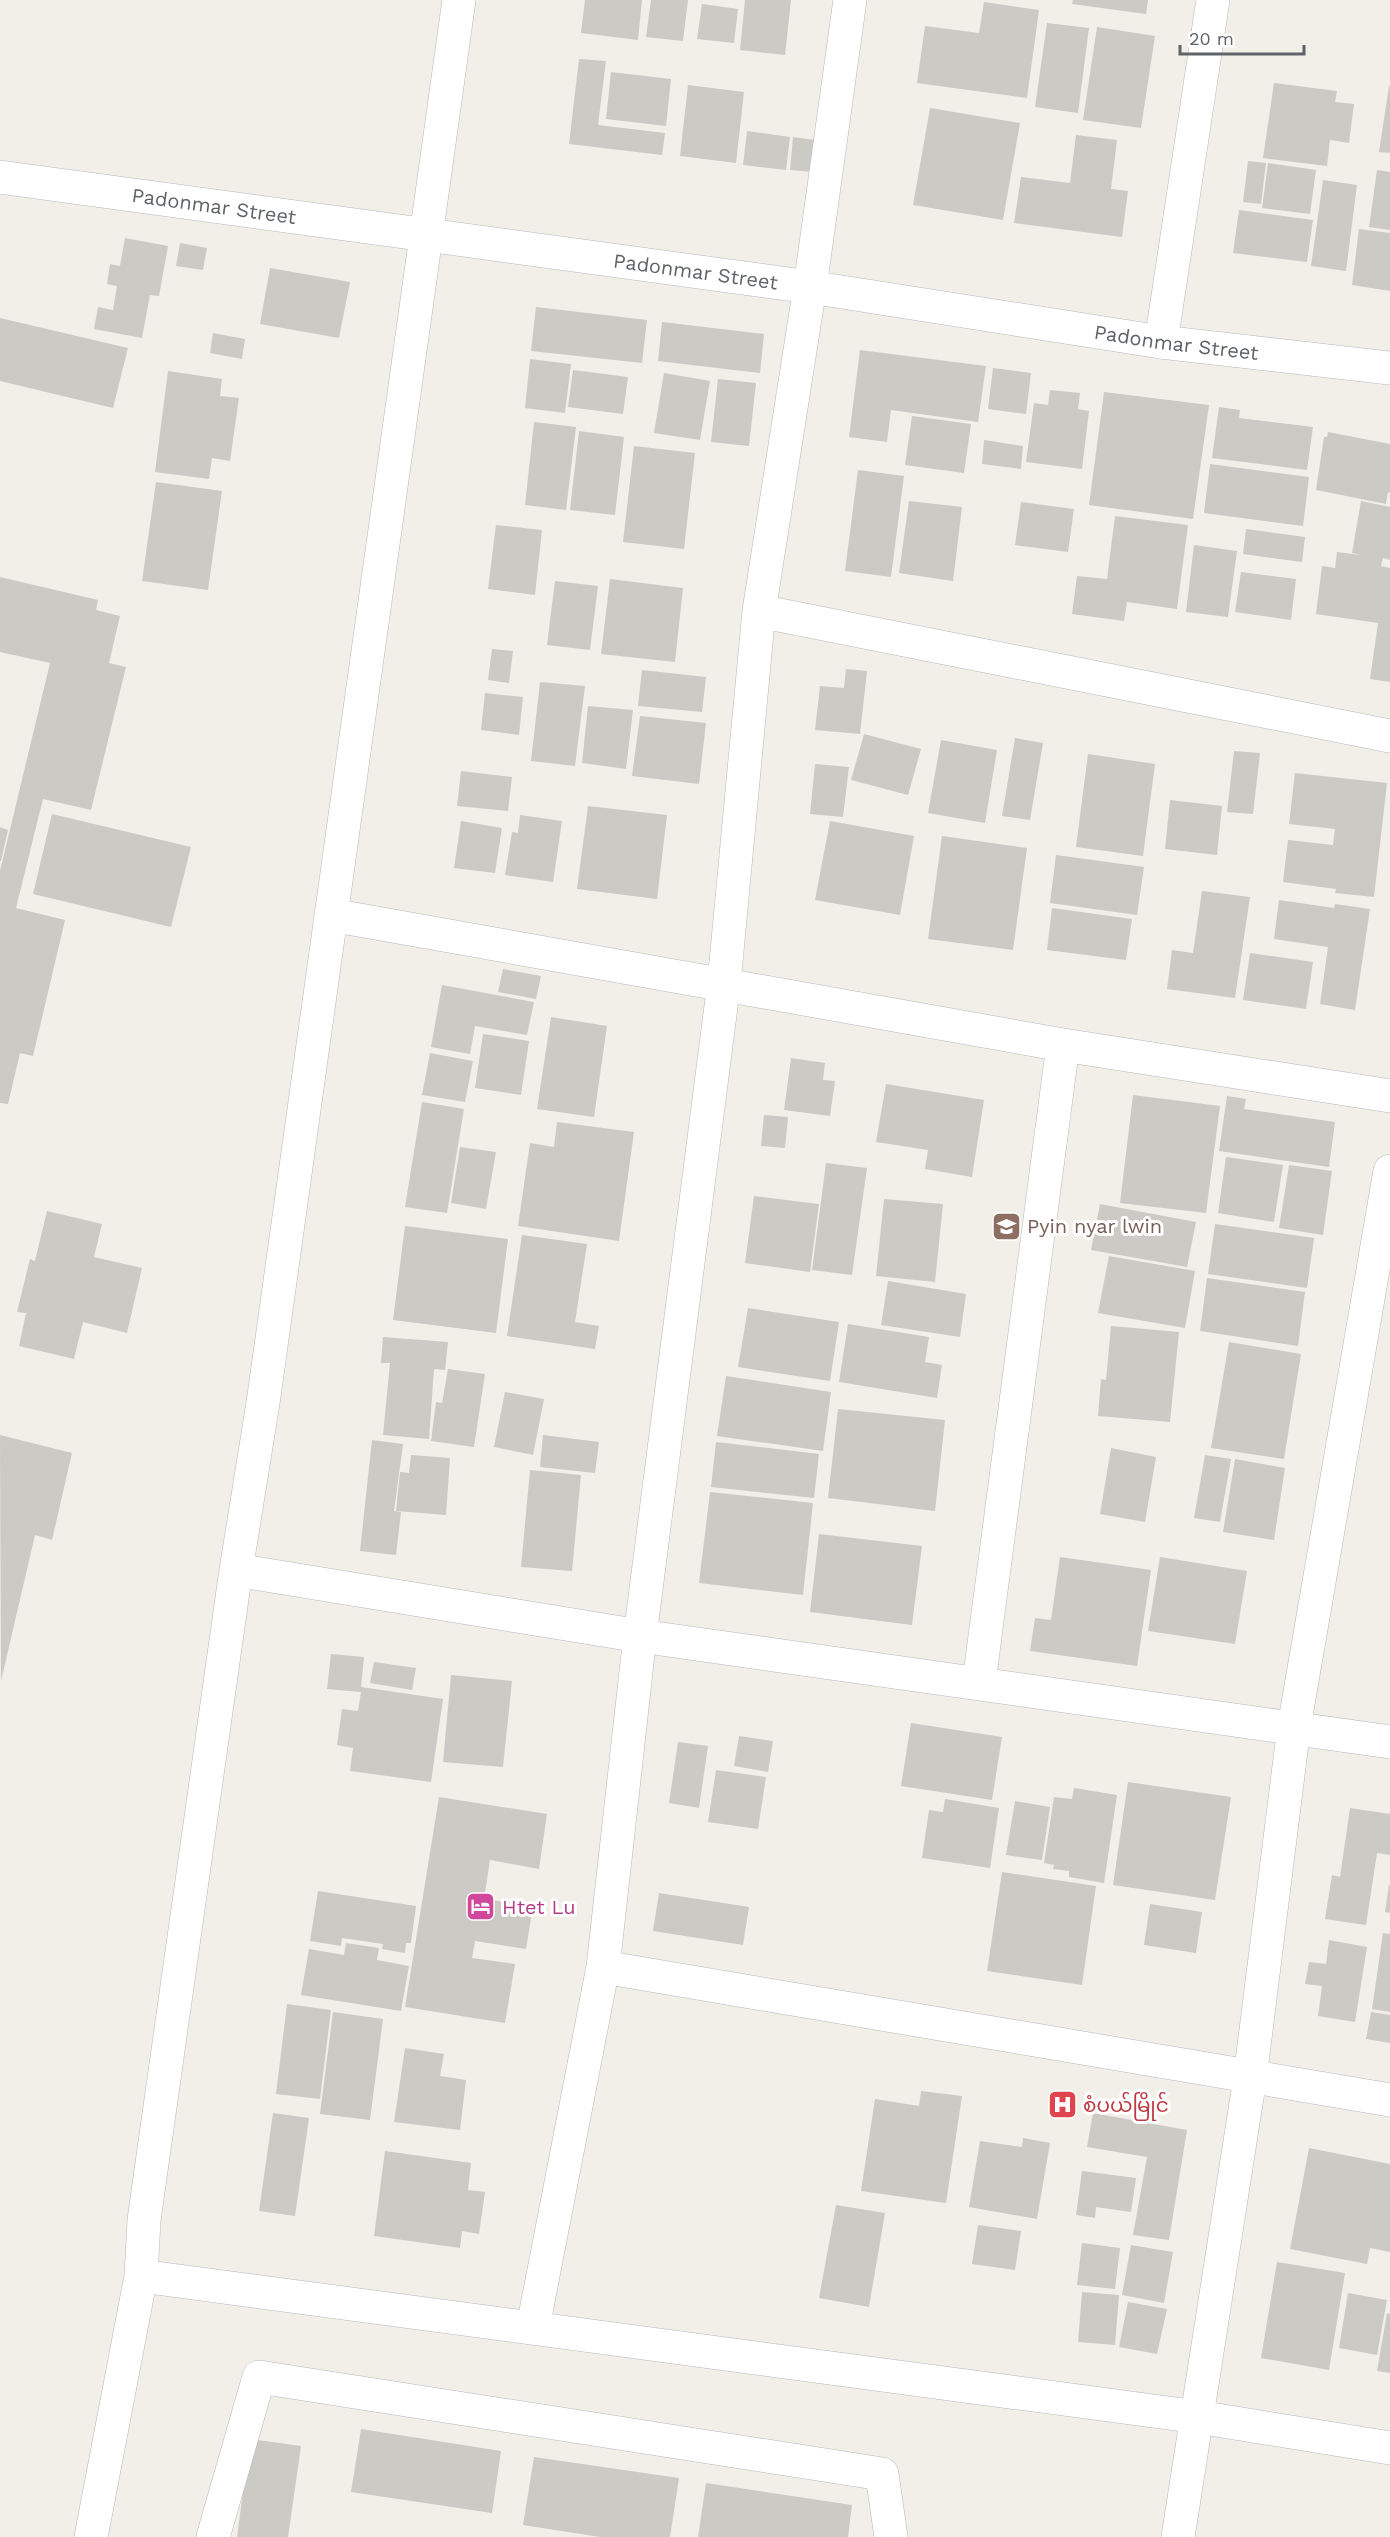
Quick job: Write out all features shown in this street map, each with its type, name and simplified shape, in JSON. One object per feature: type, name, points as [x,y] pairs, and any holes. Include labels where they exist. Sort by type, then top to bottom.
[{"type":"street","points":[[91,2537],[141,2276],[144,2220],[236,1570],[262,1403],[459,0]]},
{"type":"street","points":[[533,2327],[603,1967],[640,1636],[724,983],[759,611],[810,287],[850,0]]},
{"type":"street","points":[[1161,342],[1214,0]]},
{"type":"street","name":"Padonmar Street","points":[[0,177],[810,287],[1161,342],[1390,368]]},
{"type":"street","points":[[759,611],[1390,736]]},
{"type":"street","points":[[331,915],[1063,1045],[1390,1096]]},
{"type":"street","points":[[979,1682],[1063,1045]]},
{"type":"street","points":[[1178,2537],[1250,2078],[1294,1727],[1390,1172]]},
{"type":"street","points":[[236,1570],[640,1636],[979,1682],[1390,1742]]},
{"type":"street","points":[[603,1967],[1390,2100]]},
{"type":"street","points":[[141,2276],[1198,2418],[1390,2448]]},
{"type":"street","points":[[213,2537],[259,2377],[882,2474],[891,2537]]},
{"type":"building","points":[[585,0],[642,0],[638,40],[581,33]]},
{"type":"building","points":[[651,0],[688,0],[683,41],[646,37]]},
{"type":"building","points":[[745,0],[791,0],[785,55],[740,50]]},
{"type":"building","points":[[1073,0],[1148,0],[1146,14],[1072,4]]},
{"type":"building","points":[[984,2],[1039,10],[1027,98],[917,83],[925,26],[979,33]]},
{"type":"building","points":[[702,4],[738,9],[734,43],[697,39]]},
{"type":"building","points":[[1047,23],[1089,28],[1078,113],[1035,107]]},
{"type":"building","points":[[1097,27],[1155,36],[1141,128],[1083,120]]},
{"type":"building","points":[[579,59],[606,61],[598,125],[665,133],[662,155],[569,144]]},
{"type":"building","points":[[611,72],[671,79],[666,126],[606,119]]},
{"type":"building","points":[[1274,83],[1337,91],[1335,102],[1354,104],[1349,143],[1330,140],[1327,166],[1263,158]]},
{"type":"building","points":[[688,85],[744,92],[736,163],[680,156]]},
{"type":"building","points":[[1390,86],[1390,153],[1379,152]]},
{"type":"building","points":[[930,108],[1020,123],[1003,220],[913,205]]},
{"type":"building","points":[[747,131],[790,137],[786,170],[743,165]]},
{"type":"building","points":[[1076,135],[1117,140],[1111,189],[1128,191],[1122,237],[1014,223],[1021,177],[1070,183]]},
{"type":"building","points":[[793,137],[815,140],[812,172],[790,170]]},
{"type":"building","points":[[1248,161],[1266,163],[1261,204],[1243,202]]},
{"type":"building","points":[[1268,163],[1316,170],[1310,214],[1262,208]]},
{"type":"building","points":[[1377,170],[1390,172],[1390,230],[1369,227]]},
{"type":"building","points":[[1323,180],[1357,185],[1346,271],[1311,266]]},
{"type":"building","points":[[1239,210],[1313,220],[1307,262],[1233,253]]},
{"type":"building","points":[[1359,229],[1390,233],[1390,291],[1352,285]]},
{"type":"building","points":[[125,238],[168,246],[159,296],[150,295],[142,338],[94,329],[98,307],[113,310],[117,286],[107,284],[110,264],[120,266]]},
{"type":"building","points":[[180,243],[207,248],[203,270],[176,266]]},
{"type":"building","points":[[270,268],[350,282],[339,338],[260,324]]},
{"type":"building","points":[[536,307],[647,320],[642,363],[531,351]]},
{"type":"building","points":[[0,318],[128,348],[113,408],[0,381]]},
{"type":"building","points":[[662,322],[764,334],[760,373],[658,361]]},
{"type":"building","points":[[213,333],[245,339],[242,359],[210,353]]},
{"type":"building","points":[[860,350],[986,366],[978,422],[891,410],[887,442],[849,437]]},
{"type":"building","points":[[530,359],[571,364],[565,413],[525,408]]},
{"type":"building","points":[[993,368],[1031,373],[1026,414],[988,409]]},
{"type":"building","points":[[573,370],[628,377],[623,414],[568,407]]},
{"type":"building","points":[[168,371],[222,379],[220,396],[239,398],[230,461],[212,458],[209,479],[155,472]]},
{"type":"building","points":[[664,373],[710,381],[700,440],[654,433]]},
{"type":"building","points":[[718,379],[756,383],[749,446],[711,442]]},
{"type":"building","points":[[1050,390],[1080,393],[1078,409],[1089,411],[1082,469],[1026,462],[1034,403],[1048,405]]},
{"type":"building","points":[[1104,392],[1209,405],[1193,519],[1089,505]]},
{"type":"building","points":[[1219,407],[1240,410],[1239,418],[1313,427],[1307,470],[1212,458]]},
{"type":"building","points":[[912,416],[971,424],[964,473],[905,465]]},
{"type":"building","points":[[534,422],[576,427],[566,510],[525,505]]},
{"type":"building","points":[[579,431],[624,437],[615,515],[570,510]]},
{"type":"building","points":[[1328,432],[1390,444],[1390,493],[1388,492],[1386,504],[1316,490],[1324,437],[1327,437]]},
{"type":"building","points":[[984,440],[1023,446],[1021,469],[982,464]]},
{"type":"building","points":[[634,446],[695,453],[684,549],[623,542]]},
{"type":"building","points":[[1210,464],[1309,477],[1303,526],[1204,513]]},
{"type":"building","points":[[858,470],[904,476],[891,577],[845,571]]},
{"type":"building","points":[[156,482],[222,491],[208,590],[142,581]]},
{"type":"building","points":[[909,501],[962,507],[953,581],[899,573]]},
{"type":"building","points":[[1361,501],[1390,507],[1390,560],[1383,558],[1381,566],[1390,568],[1390,682],[1370,679],[1378,623],[1316,614],[1322,566],[1335,568],[1337,552],[1360,555],[1352,553]]},
{"type":"building","points":[[1021,502],[1074,509],[1068,552],[1015,545]]},
{"type":"building","points":[[1115,516],[1188,525],[1177,609],[1127,602],[1124,621],[1072,614],[1077,576],[1107,579]]},
{"type":"building","points":[[496,525],[542,530],[535,595],[488,589]]},
{"type":"building","points":[[1246,529],[1305,537],[1302,562],[1243,554]]},
{"type":"building","points":[[1194,545],[1237,551],[1228,617],[1186,612]]},
{"type":"building","points":[[1241,572],[1296,579],[1291,620],[1235,612]]},
{"type":"building","points":[[0,577],[98,600],[96,610],[120,616],[109,663],[126,667],[91,810],[43,799],[16,908],[65,920],[33,1056],[20,1053],[8,1104],[0,1103],[0,871],[50,663],[0,652]]},
{"type":"building","points":[[610,579],[683,588],[675,662],[601,654]]},
{"type":"building","points":[[555,581],[598,586],[590,650],[547,645]]},
{"type":"building","points":[[492,649],[513,651],[509,683],[488,680]]},
{"type":"building","points":[[846,669],[867,671],[860,734],[815,730],[820,686],[844,688]]},
{"type":"building","points":[[642,670],[706,677],[702,712],[638,706]]},
{"type":"building","points":[[540,682],[585,686],[575,766],[531,761]]},
{"type":"building","points":[[485,693],[523,697],[519,735],[481,730]]},
{"type":"building","points":[[588,706],[633,710],[626,769],[582,763]]},
{"type":"building","points":[[640,716],[706,723],[699,784],[632,776]]},
{"type":"building","points":[[864,734],[921,749],[908,795],[851,780]]},
{"type":"building","points":[[1015,738],[1043,743],[1030,820],[1002,816]]},
{"type":"building","points":[[941,740],[997,750],[985,823],[928,813]]},
{"type":"building","points":[[1234,751],[1260,753],[1253,814],[1227,812]]},
{"type":"building","points":[[1088,754],[1155,764],[1143,856],[1076,847]]},
{"type":"building","points":[[815,764],[849,767],[843,817],[810,814]]},
{"type":"building","points":[[461,771],[512,777],[508,811],[457,806]]},
{"type":"building","points":[[1295,773],[1387,783],[1374,897],[1335,893],[1336,889],[1283,882],[1288,840],[1333,845],[1335,829],[1289,824]]},
{"type":"building","points":[[1170,800],[1222,806],[1217,855],[1165,849]]},
{"type":"building","points":[[588,806],[667,815],[657,899],[577,889]]},
{"type":"building","points":[[52,814],[191,847],[171,927],[33,894]]},
{"type":"building","points":[[520,815],[562,821],[553,882],[505,875],[512,832],[518,833]]},
{"type":"building","points":[[461,821],[502,828],[495,873],[454,868]]},
{"type":"building","points":[[830,821],[914,836],[900,915],[815,900]]},
{"type":"building","points":[[0,827],[8,830],[1,861],[0,861]]},
{"type":"building","points":[[942,836],[1027,848],[1013,950],[928,939]]},
{"type":"building","points":[[1056,855],[1144,867],[1137,915],[1050,903]]},
{"type":"building","points":[[1202,891],[1250,897],[1235,998],[1167,989],[1172,950],[1193,953]]},
{"type":"building","points":[[1279,900],[1334,908],[1335,904],[1370,909],[1355,1010],[1320,1004],[1328,947],[1274,939]]},
{"type":"building","points":[[1052,908],[1132,919],[1126,960],[1047,950]]},
{"type":"building","points":[[1250,953],[1313,962],[1306,1009],[1243,1000]]},
{"type":"building","points":[[503,969],[541,976],[536,999],[498,992]]},
{"type":"building","points":[[442,985],[534,1002],[527,1035],[475,1026],[470,1054],[431,1047]]},
{"type":"building","points":[[551,1017],[607,1026],[594,1117],[537,1109]]},
{"type":"building","points":[[483,1034],[529,1041],[521,1095],[475,1088]]},
{"type":"building","points":[[430,1053],[473,1061],[465,1102],[422,1095]]},
{"type":"building","points":[[791,1058],[825,1063],[823,1080],[835,1081],[830,1116],[784,1110]]},
{"type":"building","points":[[886,1084],[984,1100],[972,1177],[925,1169],[928,1150],[876,1142]]},
{"type":"building","points":[[1133,1095],[1220,1106],[1206,1213],[1120,1203]]},
{"type":"building","points":[[1227,1096],[1246,1099],[1244,1109],[1335,1122],[1329,1167],[1219,1151]]},
{"type":"building","points":[[422,1102],[464,1109],[447,1213],[405,1207]]},
{"type":"building","points":[[764,1115],[788,1117],[785,1148],[761,1146]]},
{"type":"building","points":[[557,1122],[634,1132],[619,1241],[518,1226],[530,1143],[554,1147]]},
{"type":"building","points":[[460,1147],[496,1152],[486,1209],[451,1203]]},
{"type":"building","points":[[1226,1157],[1283,1165],[1274,1222],[1218,1213]]},
{"type":"building","points":[[826,1163],[867,1168],[852,1275],[812,1270]]},
{"type":"building","points":[[1289,1165],[1332,1171],[1323,1235],[1279,1228]]},
{"type":"building","points":[[754,1196],[819,1204],[810,1272],[745,1263]]},
{"type":"building","points":[[884,1199],[943,1204],[935,1282],[876,1276]]},
{"type":"building","points":[[1100,1204],[1196,1222],[1187,1267],[1091,1250]]},
{"type":"building","points":[[47,1211],[102,1224],[94,1257],[142,1268],[127,1333],[83,1322],[74,1359],[19,1346],[26,1313],[17,1312],[30,1259],[35,1261]]},
{"type":"building","points":[[1215,1224],[1314,1238],[1307,1288],[1208,1274]]},
{"type":"building","points":[[405,1226],[508,1239],[496,1333],[393,1320]]},
{"type":"building","points":[[522,1235],[587,1244],[575,1322],[599,1326],[595,1349],[507,1336]]},
{"type":"building","points":[[1109,1256],[1195,1271],[1185,1328],[1098,1313]]},
{"type":"building","points":[[1207,1278],[1305,1292],[1298,1346],[1200,1331]]},
{"type":"building","points":[[888,1281],[966,1294],[960,1337],[881,1325]]},
{"type":"building","points":[[748,1308],[839,1322],[830,1381],[738,1367]]},
{"type":"building","points":[[848,1324],[929,1337],[925,1362],[942,1365],[937,1398],[839,1382]]},
{"type":"building","points":[[1111,1326],[1179,1332],[1170,1422],[1098,1416],[1101,1379],[1106,1380]]},
{"type":"building","points":[[383,1337],[448,1342],[445,1370],[434,1369],[429,1439],[383,1435],[390,1363],[381,1363]]},
{"type":"building","points":[[1229,1342],[1301,1354],[1284,1459],[1211,1448]]},
{"type":"building","points":[[448,1369],[485,1374],[474,1447],[431,1441],[436,1402],[442,1403]]},
{"type":"building","points":[[726,1376],[831,1392],[823,1451],[717,1436]]},
{"type":"building","points":[[505,1392],[544,1399],[533,1455],[494,1447]]},
{"type":"building","points":[[838,1409],[945,1420],[935,1511],[828,1498]]},
{"type":"building","points":[[0,1435],[72,1453],[52,1540],[35,1535],[1,1681]]},
{"type":"building","points":[[543,1435],[599,1442],[595,1473],[540,1467]]},
{"type":"building","points":[[372,1440],[403,1444],[394,1511],[401,1512],[396,1555],[360,1551]]},
{"type":"building","points":[[716,1442],[819,1454],[814,1498],[711,1487]]},
{"type":"building","points":[[1111,1448],[1156,1457],[1145,1522],[1100,1514]]},
{"type":"building","points":[[411,1455],[450,1458],[446,1515],[396,1511],[400,1472],[409,1473]]},
{"type":"building","points":[[1205,1455],[1231,1459],[1220,1522],[1194,1518]]},
{"type":"building","points":[[1235,1459],[1285,1468],[1274,1540],[1223,1532]]},
{"type":"building","points":[[530,1470],[581,1475],[572,1571],[521,1567]]},
{"type":"building","points":[[710,1492],[813,1503],[803,1595],[699,1583]]},
{"type":"building","points":[[819,1534],[922,1546],[912,1625],[810,1612]]},
{"type":"building","points":[[1060,1557],[1151,1570],[1137,1666],[1030,1651],[1035,1618],[1051,1620]]},
{"type":"building","points":[[1160,1557],[1247,1571],[1235,1644],[1148,1631]]},
{"type":"building","points":[[331,1654],[364,1657],[361,1687],[443,1699],[431,1782],[350,1771],[353,1748],[337,1745],[342,1709],[358,1711],[361,1692],[327,1689]]},
{"type":"building","points":[[374,1662],[416,1668],[412,1690],[370,1683]]},
{"type":"building","points":[[451,1675],[512,1681],[503,1767],[443,1762]]},
{"type":"building","points":[[911,1723],[1002,1737],[992,1800],[901,1786]]},
{"type":"building","points":[[739,1736],[773,1741],[768,1772],[734,1766]]},
{"type":"building","points":[[678,1742],[708,1746],[699,1808],[669,1803]]},
{"type":"building","points":[[716,1770],[766,1777],[758,1829],[708,1822]]},
{"type":"building","points":[[1128,1782],[1231,1797],[1215,1900],[1113,1885]]},
{"type":"building","points":[[1074,1788],[1117,1795],[1104,1883],[1069,1877],[1069,1871],[1053,1869],[1054,1865],[1044,1863],[1054,1797],[1072,1799]]},
{"type":"building","points":[[439,1797],[547,1814],[539,1869],[490,1860],[484,1899],[533,1906],[526,1949],[475,1941],[472,1958],[515,1964],[505,2023],[405,2007]]},
{"type":"building","points":[[945,1799],[999,1808],[990,1868],[922,1858],[929,1810],[943,1812]]},
{"type":"building","points":[[1015,1801],[1050,1807],[1042,1860],[1006,1855]]},
{"type":"building","points":[[1350,1808],[1390,1814],[1390,1855],[1377,1853],[1366,1925],[1325,1919],[1332,1875],[1340,1877]]},
{"type":"building","points":[[1002,1872],[1096,1886],[1082,1985],[987,1971]]},
{"type":"building","points":[[1390,1885],[1390,1913],[1385,1912]]},
{"type":"building","points":[[318,1891],[416,1906],[411,1943],[406,1943],[405,1953],[382,1949],[383,1944],[342,1938],[341,1946],[310,1941]]},
{"type":"building","points":[[659,1893],[749,1907],[743,1945],[653,1931]]},
{"type":"building","points":[[1150,1904],[1202,1912],[1196,1953],[1144,1945]]},
{"type":"building","points":[[1383,1933],[1390,1934],[1390,2012],[1372,2009]]},
{"type":"building","points":[[1329,1940],[1367,1947],[1355,2022],[1318,2016],[1322,1986],[1305,1984],[1309,1962],[1326,1964]]},
{"type":"building","points":[[346,1943],[379,1948],[377,1960],[409,1966],[401,2011],[301,1995],[309,1949],[344,1955]]},
{"type":"building","points":[[287,2004],[331,2010],[320,2099],[276,2094]]},
{"type":"building","points":[[333,2012],[383,2019],[370,2120],[320,2114]]},
{"type":"building","points":[[1371,2012],[1390,2015],[1390,2043],[1366,2039]]},
{"type":"building","points":[[405,2048],[444,2054],[440,2076],[466,2080],[460,2130],[394,2122]]},
{"type":"building","points":[[921,2091],[962,2096],[946,2203],[861,2191],[875,2099],[919,2106]]},
{"type":"building","points":[[273,2113],[309,2118],[295,2216],[259,2211]]},
{"type":"building","points":[[1093,2113],[1187,2130],[1169,2240],[1133,2235],[1147,2157],[1087,2147]]},
{"type":"building","points":[[1023,2138],[1050,2143],[1037,2219],[969,2207],[980,2141],[1022,2147]]},
{"type":"building","points":[[1309,2148],[1390,2164],[1390,2252],[1370,2248],[1367,2264],[1290,2249]]},
{"type":"building","points":[[385,2151],[471,2163],[468,2190],[485,2192],[479,2234],[462,2231],[460,2248],[374,2236]]},
{"type":"building","points":[[1082,2171],[1136,2178],[1131,2212],[1096,2207],[1095,2218],[1076,2215]]},
{"type":"building","points":[[836,2205],[885,2213],[869,2307],[819,2298]]},
{"type":"building","points":[[978,2225],[1021,2231],[1015,2270],[972,2264]]},
{"type":"building","points":[[1082,2243],[1120,2248],[1115,2289],[1077,2285]]},
{"type":"building","points":[[1131,2245],[1173,2252],[1164,2303],[1122,2295]]},
{"type":"building","points":[[1277,2262],[1345,2273],[1329,2370],[1261,2358]]},
{"type":"building","points":[[1082,2292],[1119,2295],[1115,2345],[1078,2342]]},
{"type":"building","points":[[1348,2293],[1387,2300],[1377,2355],[1339,2348]]},
{"type":"building","points":[[1128,2302],[1167,2309],[1157,2354],[1119,2347]]},
{"type":"building","points":[[1387,2313],[1390,2314],[1390,2373],[1377,2371]]},
{"type":"building","points":[[361,2429],[501,2451],[492,2513],[351,2492]]},
{"type":"building","points":[[250,2439],[301,2446],[288,2537],[237,2537]]},
{"type":"building","points":[[534,2457],[679,2478],[670,2537],[600,2537],[523,2525]]},
{"type":"building","points":[[706,2483],[852,2505],[848,2537],[698,2537]]},
{"type":"place","name":"Pyin nyar lwin","points":[[1006,1226]]},
{"type":"place","name":"Htet Lu","points":[[481,1907]]},
{"type":"place","name":"စံပယ်မြိုင်","points":[[1062,2105]]}]
